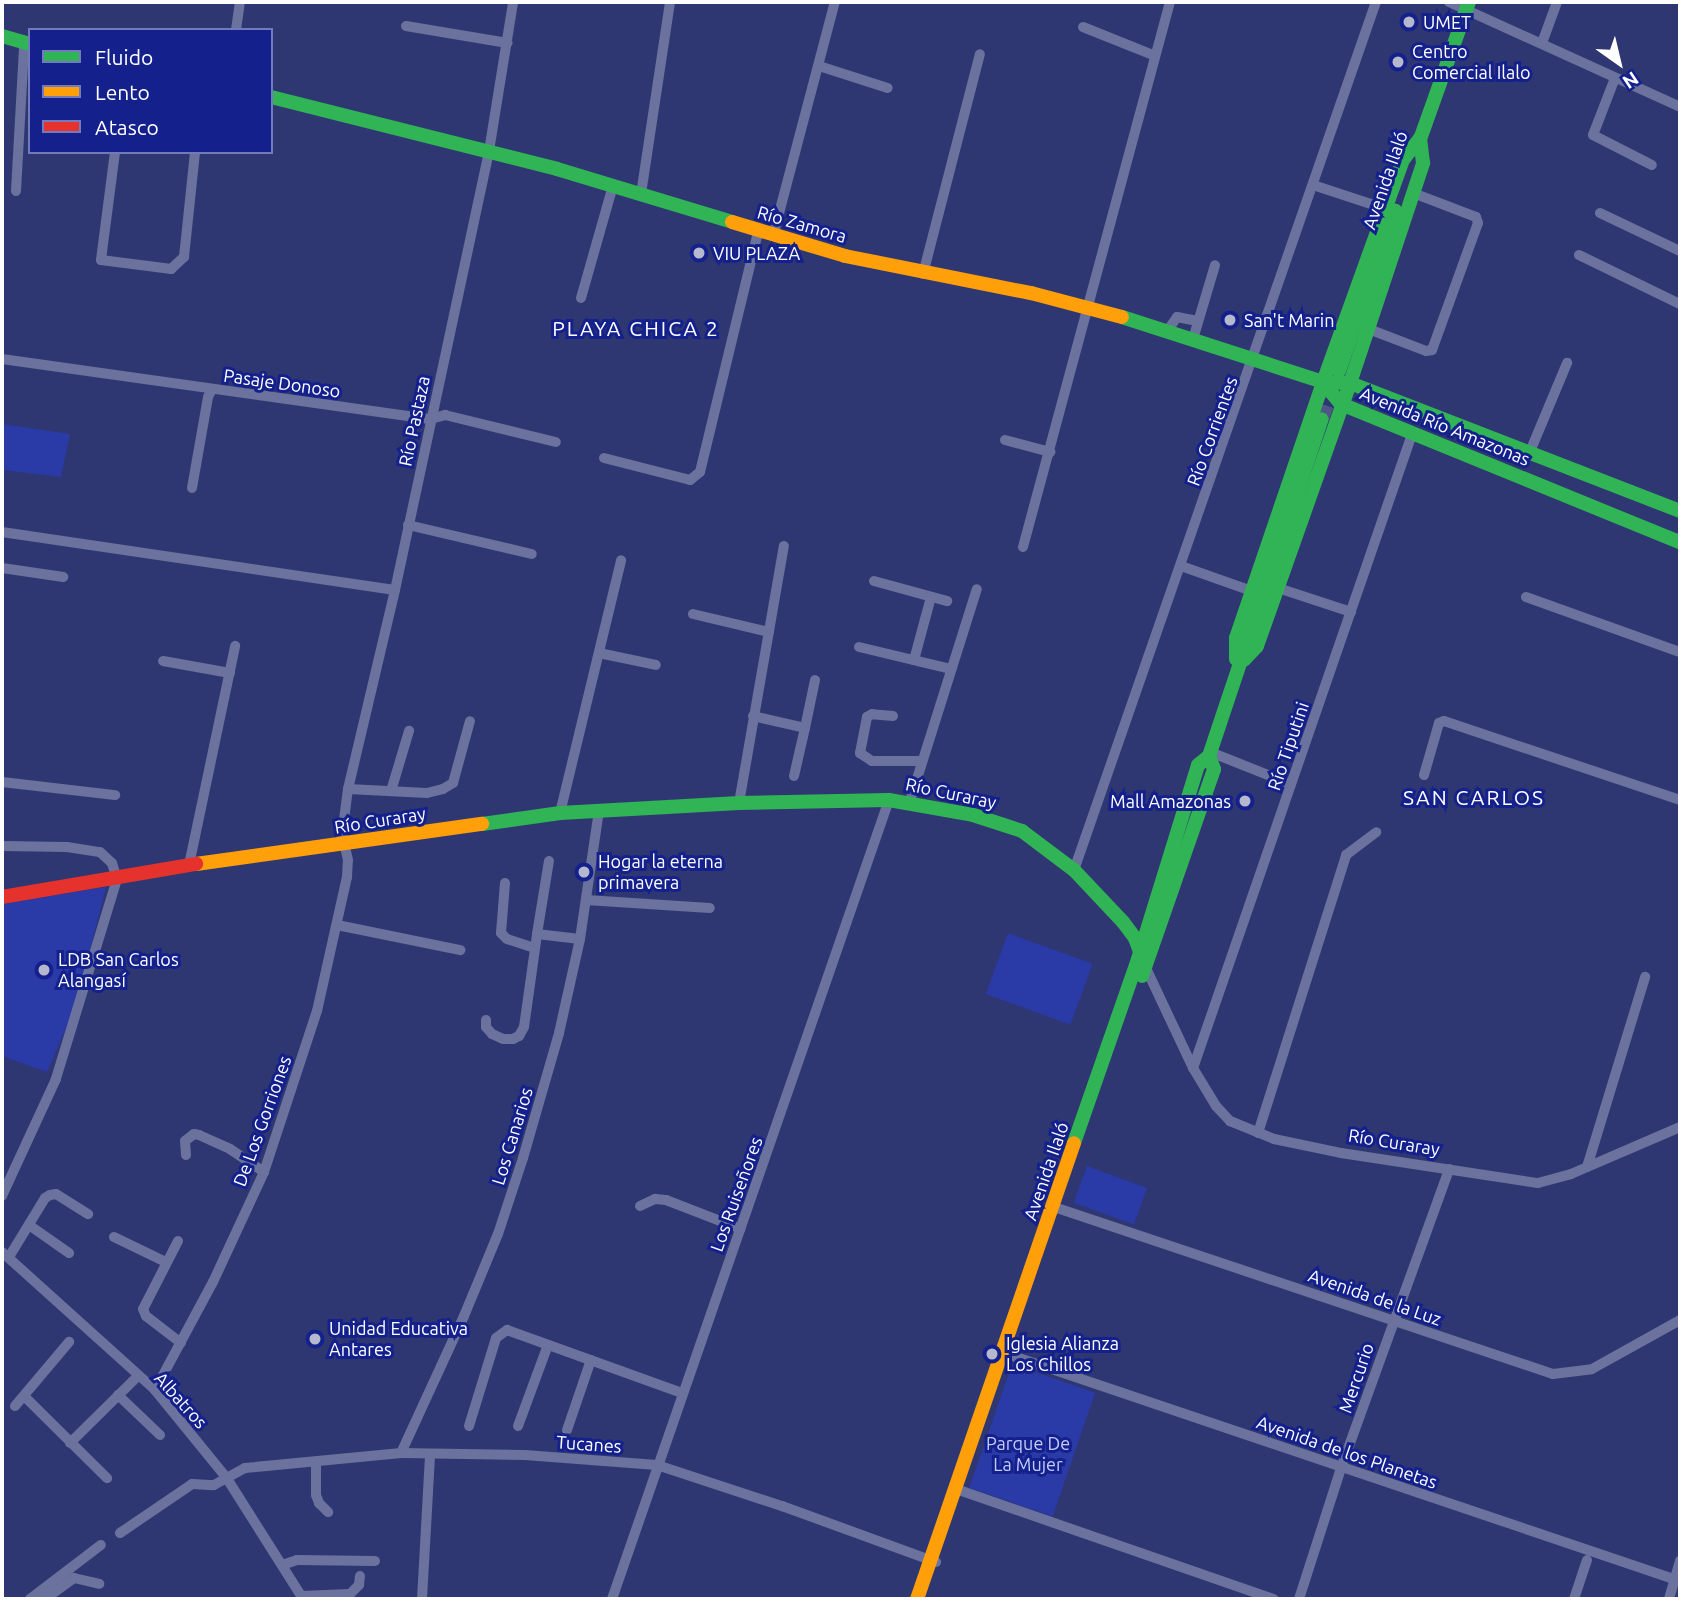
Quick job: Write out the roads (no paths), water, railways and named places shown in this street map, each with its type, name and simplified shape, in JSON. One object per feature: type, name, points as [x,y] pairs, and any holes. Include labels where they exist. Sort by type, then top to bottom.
[{"type":"street","points":[[236,28],[240,2]]},
{"type":"street","name":"Río Pastaza","points":[[345,845],[342,835],[348,789],[395,590],[489,151],[513,2]]},
{"type":"street","points":[[641,194],[670,2]]},
{"type":"street","points":[[604,458],[690,480],[700,472],[765,234],[819,65],[835,2]]},
{"type":"street","points":[[1023,547],[1153,55],[1170,2]]},
{"type":"street","name":"Río Corrientes","points":[[1074,870],[1376,2]]},
{"type":"street","points":[[1449,2],[1468,5],[1542,43],[1680,107]]},
{"type":"street","points":[[1542,43],[1557,2]]},
{"type":"street","name":"Avenida Ilaló","points":[[1339,371],[1468,5]]},
{"type":"street","points":[[406,26],[508,43]]},
{"type":"street","points":[[1083,27],[1153,55]]},
{"type":"street","points":[[2,39],[28,47],[16,191]]},
{"type":"street","points":[[923,274],[980,54]]},
{"type":"street","points":[[819,65],[888,88]]},
{"type":"street","points":[[1615,78],[1593,135],[1652,165]]},
{"type":"street","name":"Río Zamora","points":[[273,97],[489,151],[641,194],[765,234],[923,274],[1087,307],[1168,330],[1323,382]]},
{"type":"street","points":[[1236,670],[1257,646],[1350,383],[1366,328],[1423,163],[1420,138]]},
{"type":"street","points":[[1236,670],[1236,638],[1323,382],[1403,160],[1420,138]]},
{"type":"street","points":[[115,154],[101,260],[171,270],[184,257],[195,154]]},
{"type":"street","points":[[1313,185],[1386,209]]},
{"type":"street","points":[[581,298],[613,186]]},
{"type":"street","points":[[1366,328],[1426,351],[1432,350],[1478,223],[1476,217],[1413,193]]},
{"type":"street","points":[[1601,213],[1680,251]]},
{"type":"street","points":[[1579,255],[1680,303]]},
{"type":"street","points":[[1193,338],[1215,265]]},
{"type":"street","points":[[1168,330],[1177,317],[1198,321]]},
{"type":"street","name":"Pasaje Donoso","points":[[2,359],[431,419],[446,415],[556,442]]},
{"type":"street","points":[[1529,454],[1567,363]]},
{"type":"street","name":"Avenida Río Amazonas","points":[[1323,382],[1350,383],[1680,511]]},
{"type":"street","name":"Avenida Río Amazonas","points":[[1323,382],[1341,404],[1680,542]]},
{"type":"street","points":[[192,488],[208,397],[212,389]]},
{"type":"street","name":"Avenida Ilaló","points":[[1058,1209],[1198,765],[1209,754],[1322,419]]},
{"type":"street","name":"Río Tiputini","points":[[1193,1068],[1412,434]]},
{"type":"street","points":[[1005,440],[1050,452]]},
{"type":"street","points":[[408,525],[533,554]]},
{"type":"street","points":[[2,532],[395,590]]},
{"type":"street","points":[[739,803],[784,546]]},
{"type":"street","points":[[561,813],[621,560]]},
{"type":"street","points":[[1181,566],[1252,591]]},
{"type":"street","points":[[2,568],[62,577]]},
{"type":"street","points":[[874,581],[947,601]]},
{"type":"street","points":[[1278,588],[1351,612]]},
{"type":"street","points":[[910,801],[977,589]]},
{"type":"street","points":[[914,660],[930,597]]},
{"type":"street","points":[[1526,597],[1680,652]]},
{"type":"street","points":[[693,614],[769,632]]},
{"type":"street","points":[[189,865],[235,646]]},
{"type":"street","points":[[859,648],[951,669]]},
{"type":"street","points":[[599,653],[656,665]]},
{"type":"street","points":[[163,661],[230,673]]},
{"type":"street","points":[[794,776],[815,680]]},
{"type":"street","points":[[893,716],[872,714],[867,717],[860,753],[872,761],[922,761]]},
{"type":"street","points":[[753,716],[805,728]]},
{"type":"street","points":[[348,789],[427,793],[453,783],[470,721]]},
{"type":"street","points":[[1424,775],[1439,723],[1444,721],[1680,800]]},
{"type":"street","points":[[391,791],[409,731]]},
{"type":"street","points":[[1209,754],[1291,784]]},
{"type":"street","name":"Avenida Ilaló","points":[[923,1599],[934,1561],[1146,968],[1214,769],[1209,754]]},
{"type":"street","points":[[2,782],[115,795]]},
{"type":"street","name":"Los Ruiseñores","points":[[612,1599],[889,800]]},
{"type":"street","name":"Río Curaray","points":[[2,897],[189,865],[561,813],[739,803],[910,801],[973,815],[1021,831],[1054,851],[1074,870],[1135,938],[1146,968],[1193,1068],[1226,1118],[1258,1133],[1341,1153],[1538,1183],[1587,1167],[1680,1127]]},
{"type":"street","name":"Los Canarios","points":[[401,1453],[498,1234],[559,1033],[580,939],[599,811]]},
{"type":"street","points":[[1258,1133],[1346,855],[1376,832]]},
{"type":"street","name":"De Los Gorriones","points":[[155,1390],[213,1282],[264,1172],[317,1012],[347,877],[345,845]]},
{"type":"street","points":[[2,846],[67,847],[100,852],[112,863],[117,879],[56,1079],[2,1196]]},
{"type":"street","points":[[486,1020],[486,1027],[492,1034],[503,1039],[513,1040],[524,1027],[549,861]]},
{"type":"street","points":[[505,883],[501,933],[507,939],[535,948]]},
{"type":"street","points":[[586,900],[710,908]]},
{"type":"street","points":[[337,925],[460,950]]},
{"type":"street","points":[[537,934],[580,939]]},
{"type":"street","points":[[1587,1167],[1645,977]]},
{"type":"street","points":[[186,1155],[185,1141],[194,1135],[200,1135],[230,1149],[264,1172]]},
{"type":"street","name":"Mercurio","points":[[1299,1599],[1341,1468],[1448,1169]]},
{"type":"street","points":[[6,1255],[29,1225],[44,1198],[50,1195],[56,1194],[88,1214]]},
{"type":"street","points":[[640,1206],[655,1199],[666,1200],[741,1229]]},
{"type":"street","name":"Avenida de la Luz","points":[[1058,1209],[1553,1374],[1592,1369],[1680,1320]]},
{"type":"street","points":[[29,1225],[69,1253]]},
{"type":"street","points":[[114,1237],[166,1262]]},
{"type":"street","points":[[178,1241],[143,1309],[146,1316],[181,1343]]},
{"type":"street","name":"Albatros","points":[[6,1255],[155,1390],[226,1476],[303,1598]]},
{"type":"street","points":[[469,1426],[500,1333],[507,1330],[682,1392]]},
{"type":"street","points":[[15,1406],[69,1342]]},
{"type":"street","points":[[518,1426],[548,1345]]},
{"type":"street","name":"Avenida de los Planetas","points":[[1007,1354],[1678,1580]]},
{"type":"street","points":[[567,1430],[592,1360]]},
{"type":"street","points":[[70,1443],[138,1376]]},
{"type":"street","points":[[118,1395],[160,1435]]},
{"type":"street","points":[[24,1396],[107,1478]]},
{"type":"street","name":"Tucanes","points":[[120,1534],[186,1487],[197,1483],[214,1485],[226,1476],[245,1468],[401,1453],[525,1455],[657,1465],[782,1506],[934,1561]]},
{"type":"street","points":[[422,1599],[430,1454]]},
{"type":"street","points":[[316,1463],[316,1495],[319,1503],[328,1512]]},
{"type":"street","points":[[959,1490],[1273,1599]]},
{"type":"street","points":[[30,1599],[101,1545]]},
{"type":"street","points":[[282,1564],[297,1560],[375,1561]]},
{"type":"street","points":[[1574,1599],[1587,1560]]},
{"type":"street","name":"Avenida Ilaló","points":[[917,1599],[934,1561]]},
{"type":"street","points":[[1669,1599],[1678,1580],[1680,1561]]},
{"type":"street","points":[[303,1598],[350,1594],[359,1585],[360,1576]]},
{"type":"street","points":[[45,1599],[74,1578],[99,1584]]},
{"type":"tunnel","points":[[1322,419],[1335,382]]},
{"type":"place","name":"UMET","points":[[1409,22]]},
{"type":"place","name":"Centro Comercial Ilalo","points":[[1398,62]]},
{"type":"place","name":"VIU PLAZA","points":[[699,253]]},
{"type":"place","name":"San't Marin","points":[[1230,320]]},
{"type":"place","name":"Mall Amazonas","points":[[1245,801]]},
{"type":"place","name":"Hogar la eterna primavera","points":[[584,872]]},
{"type":"place","name":"LDB San Carlos Alangasí","points":[[44,970]]},
{"type":"place","name":"Unidad Educativa Antares","points":[[315,1339]]},
{"type":"place","name":"Iglesia Alianza Los Chillos","points":[[992,1354]]},
{"type":"district","name":"PLAYA CHICA 2","points":[[636,328]]},
{"type":"district","name":"SAN CARLOS","points":[[1474,797]]},
{"type":"park label","name":"Parque De La Mujer","points":[[1028,1454]]}]
